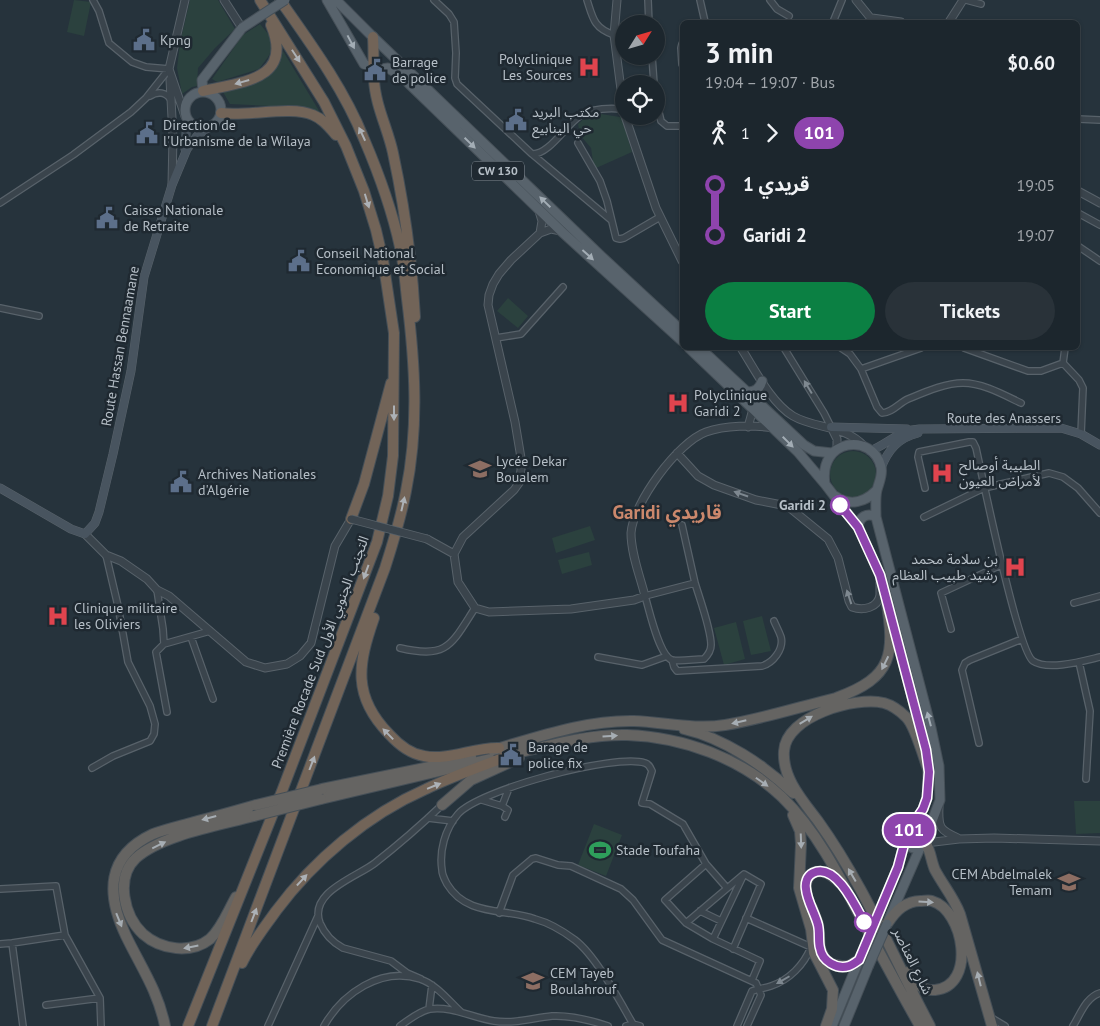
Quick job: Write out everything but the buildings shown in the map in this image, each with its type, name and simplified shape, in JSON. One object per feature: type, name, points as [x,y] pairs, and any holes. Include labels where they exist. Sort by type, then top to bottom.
[{"type":"highway","name":"Première Rocade Sud التجنب الجنوبي الأول","points":[[212,1026],[384,568],[400,517],[406,490],[412,451],[416,402],[410,325],[400,248],[389,205],[364,138],[343,97],[302,31],[280,0]]},
{"type":"highway","name":"Première Rocade Sud التجنب الجنوبي الأول","points":[[188,1026],[377,542],[388,496],[393,456],[394,333],[383,260],[364,191],[346,146],[324,102],[261,2]]},
{"type":"highway","points":[[203,91],[256,78],[266,73],[275,62],[277,39],[261,2]]},
{"type":"highway","points":[[373,37],[374,79],[378,102],[389,136],[402,194],[412,263],[417,340],[416,402]]},
{"type":"highway","points":[[221,113],[233,115],[300,112],[313,114],[324,121],[346,146]]},
{"type":"highway","points":[[351,519],[364,484],[395,365]]},
{"type":"highway","points":[[384,568],[382,590],[365,644],[361,664],[362,684],[367,703],[374,716],[392,738],[410,751],[424,757],[444,756],[484,748],[499,748]]},
{"type":"highway","points":[[244,886],[237,894],[211,938],[202,944],[190,948],[179,948],[155,942],[143,934],[128,911],[124,888],[127,872],[131,864],[146,851],[172,839],[254,816],[321,794],[438,765],[554,732],[600,724],[633,721],[704,726],[724,725],[852,693],[875,678],[884,668],[888,656],[891,629],[886,598]]},
{"type":"highway","points":[[807,806],[793,786],[785,767],[783,750],[790,734],[800,724],[812,716],[836,708],[867,701],[885,703],[897,710],[913,726],[929,772]]},
{"type":"highway","points":[[661,724],[705,736],[755,762],[779,780],[807,806]]},
{"type":"highway","points":[[166,1026],[158,998],[116,913],[112,894],[116,869],[126,853],[134,845],[155,834],[256,806],[321,794],[586,737],[626,735],[678,741],[712,753],[732,762],[782,797],[818,841],[847,890],[920,1026]]},
{"type":"highway","points":[[442,805],[471,780],[551,744]]},
{"type":"highway","points":[[217,1026],[243,961],[253,943],[288,895],[321,861],[363,826],[400,802],[425,789],[511,754]]},
{"type":"highway","points":[[782,797],[800,831],[799,888],[811,929],[815,959],[826,974],[833,990],[832,1009],[826,1026]]},
{"type":"highway","name":"شارع العناصر","points":[[807,806],[842,858],[876,917],[930,1026]]},
{"type":"highway","points":[[925,843],[930,852],[934,867],[954,900],[960,914],[991,1021]]},
{"type":"highway","points":[[847,890],[832,875],[823,872],[815,872],[809,875],[806,882],[806,890],[818,924],[820,950],[825,959],[831,964],[849,966],[861,956]]},
{"type":"highway","points":[[876,917],[914,982],[922,988],[932,990],[943,989],[957,977],[962,964],[961,948],[955,922],[946,908],[931,900],[914,901],[902,907],[886,924]]},
{"type":"main road","points":[[203,91],[202,80],[242,28],[285,0]]},
{"type":"main road","points":[[327,0],[364,64],[375,70]]},
{"type":"main road","name":"CW 130","points":[[336,0],[594,249],[680,329]]},
{"type":"main road","name":"CW 130","points":[[375,70],[388,68],[400,75],[561,231],[680,339]]},
{"type":"main road","points":[[203,91],[213,94],[217,98],[221,113],[216,123],[209,127],[196,127],[186,118],[185,104],[192,95],[203,91]]},
{"type":"main road","name":"Route Hassan Bennaamane","points":[[182,161],[186,142],[186,118]]},
{"type":"main road","name":"Route Hassan Bennaamane","points":[[85,534],[95,523],[99,512],[131,371],[144,277],[172,185],[191,142],[209,127]]},
{"type":"main road","points":[[691,350],[798,452],[858,527],[880,575],[926,750],[929,772],[927,798],[907,833],[898,867],[832,1026]]},
{"type":"main road","points":[[702,350],[809,449],[820,453],[835,451],[851,445],[868,449],[880,446],[900,433],[911,430]]},
{"type":"main road","points":[[748,392],[756,390],[762,381]]},
{"type":"main road","points":[[830,427],[934,430]]},
{"type":"main road","name":"Route des Anassers","points":[[934,430],[1061,428],[1081,434],[1100,445]]},
{"type":"main road","points":[[844,1026],[886,924],[925,843],[940,800],[940,777],[931,728],[876,517],[877,490],[880,483],[881,468],[890,450],[901,440],[911,435],[934,430]]},
{"type":"main road","points":[[868,449],[875,455],[881,468]]},
{"type":"main road","points":[[825,484],[824,467],[835,451]]},
{"type":"main road","points":[[0,488],[85,534]]},
{"type":"main road","points":[[833,495],[840,500],[860,502],[870,497],[877,490]]},
{"type":"main road","points":[[858,527],[859,520],[864,516],[876,517]]},
{"type":"main road","points":[[911,828],[921,828],[925,843]]},
{"type":"main road","points":[[906,839],[910,847],[925,843]]},
{"type":"main road","points":[[889,969],[915,1026]]},
{"type":"main road","points":[[848,1026],[853,1004]]},
{"type":"street","points":[[93,0],[99,11],[109,43],[132,62],[146,67],[169,69]]},
{"type":"street","points":[[172,185],[173,161],[169,69],[185,0]]},
{"type":"street","points":[[224,0],[242,28]]},
{"type":"street","points":[[434,0],[449,14],[454,22],[455,78],[457,84],[532,154],[611,220]]},
{"type":"street","points":[[587,0],[593,19],[598,27],[614,35]]},
{"type":"street","points":[[617,0],[614,35],[619,75]]},
{"type":"street","points":[[648,0],[649,15]]},
{"type":"street","points":[[700,0],[705,20]]},
{"type":"street","points":[[770,0],[777,9],[789,16]]},
{"type":"street","points":[[834,20],[842,0]]},
{"type":"street","points":[[856,0],[873,20]]},
{"type":"street","points":[[950,20],[964,0],[981,4]]},
{"type":"street","points":[[0,203],[73,155],[131,112],[146,98],[169,69]]},
{"type":"street","points":[[169,69],[186,118]]},
{"type":"street","points":[[146,98],[156,92],[161,92],[171,100]]},
{"type":"street","points":[[532,154],[539,154],[546,149],[581,115],[606,108],[615,110]]},
{"type":"street","points":[[1080,119],[1100,120]]},
{"type":"street","points":[[665,124],[667,126],[680,126]]},
{"type":"street","points":[[628,125],[660,218],[680,257]]},
{"type":"street","points":[[578,143],[600,181],[607,201],[614,236],[620,239],[660,218]]},
{"type":"street","points":[[173,161],[177,164],[182,161]]},
{"type":"street","points":[[1080,192],[1100,203]]},
{"type":"street","points":[[539,210],[542,221],[540,232]]},
{"type":"street","points":[[1080,214],[1100,225]]},
{"type":"street","points":[[561,231],[551,229],[540,232],[499,274],[489,295],[488,305],[515,422],[521,458],[520,476],[514,490],[463,537],[454,554],[458,582],[475,608],[489,612],[571,610],[634,600],[695,583]]},
{"type":"street","points":[[1080,247],[1100,261]]},
{"type":"street","points":[[496,338],[521,334],[564,287]]},
{"type":"street","points":[[0,308],[40,316]]},
{"type":"street","points":[[742,350],[782,408],[792,416],[830,427],[854,438],[868,449]]},
{"type":"street","points":[[785,350],[824,413],[837,439],[835,451]]},
{"type":"street","points":[[844,350],[850,354],[861,369],[877,407],[882,413],[889,412],[905,400],[936,388],[956,384],[973,385],[1021,403]]},
{"type":"street","points":[[861,369],[915,350]]},
{"type":"street","points":[[970,350],[1028,370],[1040,371],[1063,363]]},
{"type":"street","points":[[1065,350],[1063,363],[1083,388],[1081,434]]},
{"type":"street","points":[[748,427],[753,409]]},
{"type":"street","points":[[774,428],[748,427],[723,429],[706,432],[693,438],[677,453],[654,481],[637,512],[631,532],[634,553],[645,596],[661,648],[670,658],[677,671],[769,664],[775,658],[781,644],[781,638],[774,621]]},
{"type":"street","points":[[925,488],[918,457],[919,452],[973,442],[1027,653],[1033,661],[1042,664],[1058,665],[1100,657]]},
{"type":"street","points":[[677,453],[698,476],[714,485],[756,500],[790,508],[828,539],[838,558],[852,607],[859,610],[868,609],[876,603],[880,597],[880,575]]},
{"type":"street","points":[[924,517],[984,488],[1049,473],[1063,477],[1078,488],[1100,513]]},
{"type":"street","points":[[85,534],[106,555],[121,561],[147,579],[156,590],[169,596],[246,662],[265,668],[288,664],[300,656],[311,643],[335,546],[351,519],[426,538],[454,554]]},
{"type":"street","points":[[598,657],[642,664],[670,658],[704,659],[711,649],[712,645],[682,525]]},
{"type":"street","points":[[92,768],[113,756],[150,741],[154,734],[150,706],[128,662],[106,555]]},
{"type":"street","points":[[951,629],[941,593],[1003,564]]},
{"type":"street","points":[[156,590],[164,644]]},
{"type":"street","points":[[1074,603],[1100,596]]},
{"type":"street","points":[[400,648],[421,653],[439,651],[455,640],[475,608]]},
{"type":"street","points":[[167,712],[156,652],[164,644],[210,631]]},
{"type":"street","points":[[191,637],[213,699]]},
{"type":"street","points":[[979,743],[962,670],[965,663],[970,660],[1022,639]]},
{"type":"street","points":[[1079,662],[1090,710],[1086,779]]},
{"type":"street","points":[[634,1024],[582,946],[562,932],[534,918],[499,913],[470,905],[459,899],[445,881],[442,871],[443,844],[446,833],[459,813],[482,800],[510,788],[548,775],[618,761],[646,763],[652,771],[642,803],[650,804],[683,824],[706,864],[727,888]]},
{"type":"street","points":[[502,806],[510,788]]},
{"type":"street","points":[[482,800],[502,806],[508,810],[505,817]]},
{"type":"street","points":[[940,800],[940,827],[944,832],[959,839]]},
{"type":"street","points":[[268,1026],[318,916],[322,902],[344,880],[374,864],[442,805]]},
{"type":"street","points":[[428,818],[454,821]]},
{"type":"street","points":[[925,843],[959,839],[1100,841]]},
{"type":"street","points":[[499,913],[513,875],[532,859],[539,858],[558,865],[571,866],[621,889],[633,900],[662,940],[756,983],[760,989],[760,995],[747,1026]]},
{"type":"street","points":[[706,864],[665,900],[686,923],[713,939],[760,961],[752,980]]},
{"type":"street","points":[[686,923],[744,874]]},
{"type":"street","points":[[733,948],[761,884],[744,874]]},
{"type":"street","points":[[713,939],[744,874]]},
{"type":"street","points":[[0,889],[56,886],[65,935],[100,998],[101,1026]]},
{"type":"street","points":[[700,911],[721,921]]},
{"type":"street","points":[[318,916],[324,932],[336,944],[343,948],[391,961],[407,973],[432,985],[461,1012]]},
{"type":"street","points":[[737,1026],[752,991],[782,981],[790,975],[804,960],[812,945],[746,918]]},
{"type":"street","points":[[0,944],[12,944],[65,935]]},
{"type":"street","points":[[12,944],[23,1026]]},
{"type":"street","points":[[324,1026],[337,1007],[350,994],[361,987],[387,977],[410,976],[421,979]]},
{"type":"street","points":[[429,1009],[432,985]]},
{"type":"street","points":[[1073,1026],[1088,1000],[1094,995],[1100,994]]},
{"type":"street","points":[[46,1005],[100,998]]},
{"type":"street","points":[[400,1026],[429,1009],[461,1012],[494,1021],[519,1022],[552,1016],[589,1020],[608,1026]]},
{"type":"street","points":[[991,1021],[1005,1026]]},
{"type":"street","points":[[626,1026],[634,1024],[640,1026]]},
{"type":"green space","points":[[74,0],[91,2],[84,36],[67,32]]},
{"type":"green space","points":[[190,0],[218,0],[235,29],[198,68],[197,86],[182,94],[177,68],[180,43]]},
{"type":"green space","points":[[260,24],[273,40],[273,48],[259,69],[217,82],[212,79],[243,35]]},
{"type":"green space","points":[[283,51],[321,114],[311,108],[230,104],[223,92],[268,76],[277,66]]},
{"type":"green space","points":[[601,114],[615,116],[615,125],[627,125],[632,152],[594,169],[591,148],[580,135],[578,124],[586,117]]},
{"type":"green space","points":[[508,298],[528,316],[518,328],[497,311]]},
{"type":"green space","points":[[849,451],[857,451],[866,455],[872,461],[876,474],[872,487],[866,493],[857,497],[849,497],[840,493],[834,487],[830,478],[830,470],[834,461],[840,455]]},
{"type":"green space","points":[[590,526],[595,540],[556,553],[552,538]]},
{"type":"green space","points":[[589,552],[592,565],[562,574],[558,560]]},
{"type":"green space","points":[[762,616],[771,651],[751,655],[743,621]]},
{"type":"green space","points":[[736,622],[745,659],[724,665],[714,628]]},
{"type":"green space","points":[[1074,801],[1100,801],[1100,833],[1076,834]]},
{"type":"green space","name":"Stade Toufaha","points":[[594,824],[622,835],[606,876],[578,865]]},
{"type":"bus line","name":"101","points":[[840,505],[858,527],[880,575],[926,750],[929,772],[927,798],[923,809],[907,833],[898,867],[859,960],[849,966],[831,964],[825,959],[820,950],[818,924],[806,890],[806,882],[809,875],[815,872],[823,872],[832,875],[847,890],[864,922]]},
{"type":"place","name":"Kpng","points":[[144,40]]},
{"type":"place","name":"Polyclinique Les Sources","points":[[589,67]]},
{"type":"place","name":"Barrage de police","points":[[375,70]]},
{"type":"place","name":"مكتب البريد حي الينابيع","points":[[516,120]]},
{"type":"place","name":"Direction de l'Urbanisme de la Wilaya","points":[[147,133]]},
{"type":"place","name":"Caisse Nationale de Retraite","points":[[107,218]]},
{"type":"place","name":"Conseil National Economique et Social","points":[[299,261]]},
{"type":"place","name":"Polyclinique Garidi 2","points":[[678,403]]},
{"type":"place","name":"Lycée Dekar Boualem","points":[[480,469]]},
{"type":"place","name":"الطبيبة أوصالح لأمراض العيون","points":[[942,473]]},
{"type":"place","name":"Archives Nationales d'Algérie","points":[[181,482]]},
{"type":"place","name":"Garidi 2","points":[[840,505]]},
{"type":"place","name":"بن سلامة محمد رشيد طبيب العظام","points":[[1015,567]]},
{"type":"place","name":"Clinique militaire les Oliviers","points":[[58,616]]},
{"type":"place","name":"Barage de police fix","points":[[511,755]]},
{"type":"place","name":"Stade Toufaha","points":[[600,850]]},
{"type":"place","name":"CEM Abdelmalek Temam","points":[[1069,882]]},
{"type":"place","name":"CEM Tayeb Boulahrouf","points":[[533,981]]},
{"type":"district","name":"Garidi قاريدي","points":[[667,512]]}]
